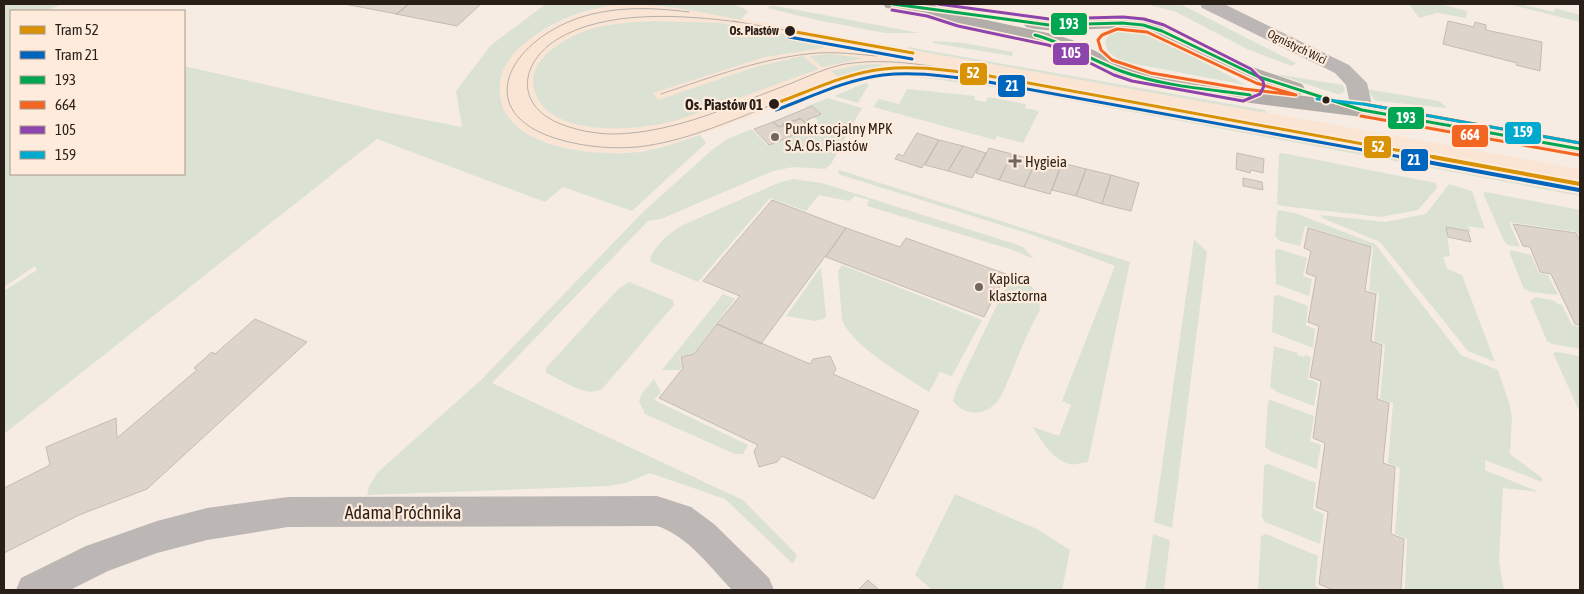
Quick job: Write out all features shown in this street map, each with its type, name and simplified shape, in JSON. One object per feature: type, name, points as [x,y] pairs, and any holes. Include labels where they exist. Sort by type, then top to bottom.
[{"type":"street","points":[[893,4],[1049,25],[1137,24],[1155,28],[1247,73],[1362,110]]},
{"type":"street","name":"Ognistych Wici","points":[[1209,4],[1342,69],[1356,83],[1362,110]]},
{"type":"street","points":[[928,10],[959,20],[1050,39],[1068,45],[1109,66],[1150,79],[1362,110],[1580,149]]},
{"type":"street","points":[[1109,66],[1095,53],[1091,38],[1098,30],[1116,24]]},
{"type":"street","points":[[1244,94],[1256,89],[1258,84],[1247,73]]},
{"type":"street","name":"Adama Próchnika","points":[[34,590],[98,558],[157,537],[207,524],[288,512],[657,511],[679,518],[702,535],[756,590]]},
{"type":"shaded area","points":[[4,4],[62,4],[48,10],[10,10],[10,175],[185,175],[185,66],[380,111],[462,127],[456,91],[491,45],[546,4],[633,4],[595,9],[573,15],[542,31],[519,48],[504,69],[500,86],[500,95],[506,113],[518,127],[535,138],[556,146],[600,153],[638,152],[700,135],[706,143],[632,211],[563,187],[545,202],[377,139],[4,434],[4,291],[37,270],[35,266],[4,287]]},
{"type":"shaded area","points":[[633,4],[734,4],[748,11],[741,20],[679,8]]},
{"type":"shaded area","points":[[1146,4],[1180,4],[1296,63],[1292,66],[1247,49],[1176,12]]},
{"type":"shaded area","points":[[1409,4],[1440,4],[1467,11],[1466,18],[1437,13],[1419,18]]},
{"type":"shaded area","points":[[1508,4],[1520,4],[1554,12],[1555,8],[1580,15],[1580,22]]},
{"type":"shaded area","points":[[616,5],[683,8],[1580,169],[1580,188],[980,78],[908,71],[867,75],[676,143],[636,152],[600,154],[563,148],[532,137],[518,128],[507,116],[500,102],[498,84],[503,68],[512,55],[525,42],[558,22],[595,9]]},
{"type":"shaded area","points":[[771,6],[920,33],[885,33],[821,21],[767,8]]},
{"type":"shaded area","points":[[655,21],[721,23],[824,41],[823,48],[765,57],[653,93],[658,100],[755,67],[803,56],[819,69],[663,124],[625,128],[584,126],[566,121],[550,113],[539,101],[534,87],[534,75],[539,64],[547,54],[558,45],[582,32],[594,28]]},
{"type":"shaded area","points":[[1130,31],[1163,40],[1246,85],[1121,60],[1109,52],[1105,43],[1106,39],[1111,34]]},
{"type":"shaded area","points":[[934,41],[964,43],[1013,52],[1012,56],[932,43]]},
{"type":"shaded area","points":[[908,47],[1265,110],[1266,113],[907,49]]},
{"type":"shaded area","points":[[830,54],[864,58],[822,67],[809,56]]},
{"type":"shaded area","points":[[881,64],[881,66],[838,77],[831,71],[857,65]]},
{"type":"shaded area","points":[[908,71],[980,78],[1580,188],[1580,196],[1015,90],[918,77],[910,74]]},
{"type":"shaded area","points":[[1275,74],[1343,85],[1345,91],[1337,94]]},
{"type":"shaded area","points":[[865,83],[869,84],[858,103],[834,96]]},
{"type":"shaded area","points":[[907,89],[975,96],[974,100],[986,102],[988,97],[1026,104],[1025,108],[1039,111],[1023,143],[997,136],[995,140],[873,107],[879,99],[899,104]]},
{"type":"shaded area","points":[[1366,89],[1439,101],[1447,108],[1376,101]]},
{"type":"shaded area","points":[[828,98],[862,108],[831,164],[825,169],[793,167],[773,171],[661,219],[648,221],[492,383],[743,500],[797,555],[793,564],[725,499],[650,473],[626,483],[609,486],[367,495],[369,486],[378,472],[481,380],[644,211],[712,150],[727,139],[752,129],[767,145],[812,129],[809,125],[818,121],[805,107]]},
{"type":"shaded area","points":[[1282,153],[1436,183],[1437,188],[1418,210],[1381,217],[1282,206],[1277,204],[1279,154]]},
{"type":"shaded area","points":[[839,170],[1130,262],[1088,462],[1071,464],[1057,458],[1048,449],[1033,427],[1059,436],[1071,405],[1062,401],[1115,266],[1030,234],[838,174]]},
{"type":"shaded area","points":[[793,179],[822,183],[1012,243],[1023,247],[1034,259],[1013,250],[867,206],[869,200],[855,196],[849,201],[819,195],[806,211],[770,198],[698,282],[651,262],[650,258],[660,244],[668,235],[683,225],[778,183]]},
{"type":"shaded area","points":[[1449,184],[1472,191],[1485,229],[1468,226],[1471,232],[1446,227],[1450,256],[1443,257],[1447,269],[1462,275],[1495,362],[1468,351],[1380,242],[1322,218],[1321,215],[1385,222],[1426,214]]},
{"type":"shaded area","points":[[1486,192],[1580,210],[1580,237],[1577,232],[1509,222],[1520,247],[1508,245],[1504,241],[1483,193]]},
{"type":"shaded area","points":[[1279,210],[1295,213],[1375,244],[1461,355],[1498,370],[1512,418],[1510,454],[1542,478],[1542,482],[1485,460],[1485,470],[1539,492],[1503,488],[1499,561],[1504,590],[1405,590],[1407,539],[1395,534],[1400,468],[1388,463],[1393,403],[1380,399],[1385,345],[1374,341],[1379,294],[1369,290],[1373,247],[1305,226],[1300,246],[1280,241],[1275,236],[1277,213]]},
{"type":"shaded area","points":[[1194,239],[1207,252],[1172,528],[1154,522]]},
{"type":"shaded area","points":[[1279,249],[1307,258],[1303,276],[1312,279],[1309,296],[1276,284],[1275,250]]},
{"type":"shaded area","points":[[1511,250],[1531,255],[1539,273],[1548,275],[1558,295],[1532,292],[1524,289],[1509,252]]},
{"type":"shaded area","points":[[842,265],[982,320],[952,376],[940,372],[929,392],[893,369],[855,339],[842,319],[838,271]]},
{"type":"shaded area","points":[[821,267],[826,316],[824,319],[815,321],[786,316]]},
{"type":"shaded area","points":[[1011,276],[1033,287],[1038,296],[1040,310],[998,401],[987,410],[975,413],[970,412],[964,410],[953,401],[956,390]]},
{"type":"shaded area","points":[[629,282],[673,300],[674,305],[603,388],[590,392],[582,390],[546,373],[546,368],[619,288]]},
{"type":"shaded area","points":[[723,294],[735,299],[694,353],[679,357],[682,367],[679,370],[662,370]]},
{"type":"shaded area","points":[[1278,295],[1308,306],[1306,325],[1315,329],[1313,348],[1272,332],[1274,296]]},
{"type":"shaded area","points":[[1536,297],[1555,301],[1562,305],[1572,325],[1580,327],[1580,349],[1552,344],[1547,341],[1530,301]]},
{"type":"shaded area","points":[[1274,346],[1298,353],[1297,355],[1311,357],[1308,379],[1318,383],[1314,406],[1277,392],[1270,387]]},
{"type":"shaded area","points":[[1553,353],[1580,356],[1580,413]]},
{"type":"shaded area","points":[[654,379],[661,392],[654,400],[748,445],[743,454],[735,454],[645,414],[639,401],[642,393]]},
{"type":"shaded area","points":[[1271,400],[1314,416],[1310,441],[1321,445],[1317,469],[1272,452],[1265,447],[1268,401]]},
{"type":"shaded area","points":[[1268,464],[1316,483],[1313,509],[1324,514],[1320,544],[1265,522],[1262,517],[1264,465]]},
{"type":"shaded area","points":[[955,494],[1037,529],[1070,550],[1062,590],[932,590],[915,575]]},
{"type":"shaded area","points":[[1153,534],[1170,540],[1164,590],[1145,590]]},
{"type":"shaded area","points":[[1266,534],[1318,556],[1315,586],[1322,590],[1258,590],[1261,536]]},
{"type":"building","points":[[344,4],[409,4],[397,14]]},
{"type":"building","points":[[409,4],[481,4],[457,26],[396,14]]},
{"type":"building","points":[[1448,21],[1474,27],[1475,22],[1486,25],[1486,30],[1542,42],[1540,71],[1516,65],[1517,63],[1443,44]]},
{"type":"building","points":[[812,106],[821,114],[807,120],[810,123],[807,124],[799,118],[779,127],[773,122]]},
{"type":"building","name":"Punkt socjalny MPK S.A. Os. Piastów","points":[[799,118],[811,128],[769,145],[754,129],[773,122],[779,127]]},
{"type":"building","points":[[917,133],[939,140],[922,168],[895,159],[898,154],[903,156]]},
{"type":"building","points":[[939,140],[963,146],[948,171],[925,165]]},
{"type":"building","points":[[963,146],[986,153],[972,178],[948,171]]},
{"type":"building","points":[[989,148],[1012,154],[999,180],[976,173]]},
{"type":"building","points":[[1237,153],[1264,159],[1263,173],[1251,170],[1250,173],[1236,169]]},
{"type":"building","points":[[1012,154],[1036,161],[1024,187],[999,180]]},
{"type":"building","points":[[1036,161],[1060,168],[1050,194],[1024,187]]},
{"type":"building","points":[[1062,163],[1086,169],[1076,196],[1052,190]]},
{"type":"building","points":[[1086,169],[1111,175],[1102,204],[1076,196]]},
{"type":"building","points":[[1111,175],[1139,183],[1131,211],[1102,204]]},
{"type":"building","points":[[1243,178],[1262,182],[1263,190],[1243,186]]},
{"type":"building","points":[[772,200],[846,228],[761,344],[717,324],[740,296],[703,281]]},
{"type":"building","points":[[1513,224],[1576,233],[1580,241],[1580,325],[1575,324],[1551,274],[1540,272],[1530,247],[1523,246]]},
{"type":"building","points":[[1446,227],[1468,231],[1471,242],[1448,237]]},
{"type":"building","points":[[846,228],[900,247],[906,238],[1006,274],[984,317],[826,257]]},
{"type":"building","points":[[1308,228],[1371,247],[1365,291],[1376,294],[1371,341],[1382,345],[1377,399],[1389,403],[1383,463],[1395,467],[1391,534],[1404,539],[1401,590],[1333,590],[1319,584],[1328,512],[1316,507],[1325,443],[1313,438],[1321,381],[1310,377],[1319,326],[1308,322],[1316,277],[1306,273],[1311,251],[1304,248]]},
{"type":"building","points":[[255,319],[307,342],[147,489],[79,515],[4,553],[4,488],[50,465],[46,447],[116,418],[117,438],[197,370],[194,368],[212,352],[215,354]]},
{"type":"building","points":[[717,324],[810,364],[813,359],[830,356],[836,369],[833,374],[919,411],[874,499],[782,456],[777,462],[759,467],[754,451],[758,445],[659,398],[683,368],[681,357],[694,354]]},
{"type":"building","points":[[868,580],[879,590],[858,590]]},
{"type":"tram line","points":[[689,12],[660,9],[630,9],[601,12],[573,20],[548,32],[529,47],[515,65],[508,82],[508,100],[517,116],[536,130],[574,143],[619,148],[672,141],[724,124],[774,104]]},
{"type":"tram line","points":[[738,22],[670,16],[645,17],[598,23],[576,30],[556,40],[536,59],[530,70],[529,93],[534,104],[543,114],[556,122],[585,131],[614,134],[660,129],[683,123],[824,70],[845,64],[897,62],[984,75]]},
{"type":"tram line","points":[[733,21],[790,31]]},
{"type":"tram line","name":"52","points":[[790,31],[913,53]]},
{"type":"tram line","name":"21","points":[[789,37],[912,59]]},
{"type":"tram line","points":[[661,94],[758,63],[798,55],[847,53],[876,56]]},
{"type":"tram line","name":"52","points":[[774,104],[856,74],[896,68],[934,69],[984,75],[1580,184]]},
{"type":"tram line","name":"21","points":[[776,110],[869,77],[895,74],[933,75],[983,81],[1579,190]]},
{"type":"transit line","name":"193","points":[[893,4],[1049,25],[1122,23],[1143,25],[1162,31],[1259,77],[1362,110],[1580,149]]},
{"type":"transit line","name":"105","points":[[892,10],[927,16],[958,26],[1048,45],[1066,51],[1114,75],[1132,81],[1243,101],[1260,94],[1264,86],[1263,81],[1251,69],[1164,25],[1144,19],[1123,17],[1049,19],[938,4]]},
{"type":"transit line","name":"664","points":[[1117,29],[1147,32],[1256,83],[1296,95],[1244,89],[1151,73],[1112,60],[1101,50],[1098,40],[1102,35],[1117,29]]},
{"type":"transit line","name":"193","points":[[1035,35],[1057,42],[1110,67],[1137,76],[1185,86],[1250,95]]},
{"type":"transit line","name":"159","points":[[1317,99],[1363,104],[1580,143]]},
{"type":"transit line","name":"664","points":[[1364,104],[1580,143]]},
{"type":"transit line","name":"664","points":[[1361,116],[1579,155]]},
{"type":"place","name":"Os. Piastów","points":[[790,31]]},
{"type":"place","name":"Os. Piastów 01","points":[[774,104]]},
{"type":"place","name":"Punkt socjalny MPK S.A. Os. Piastów","points":[[775,137]]},
{"type":"place","name":"Hygieia","points":[[1015,161]]},
{"type":"place","name":"Kaplica klasztorna","points":[[979,287]]}]
